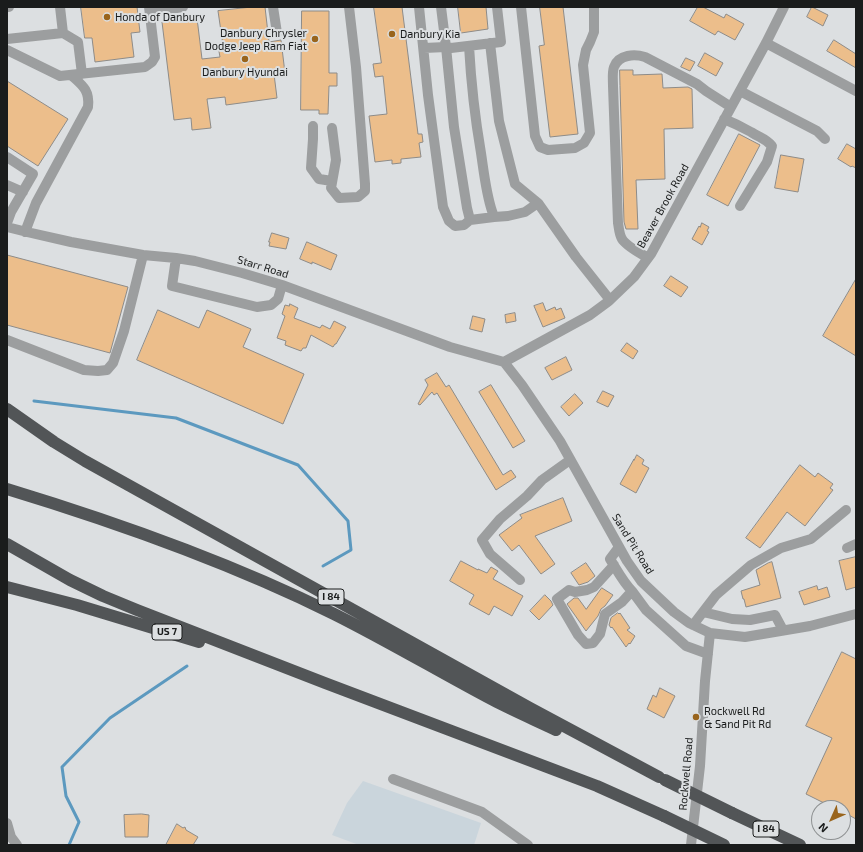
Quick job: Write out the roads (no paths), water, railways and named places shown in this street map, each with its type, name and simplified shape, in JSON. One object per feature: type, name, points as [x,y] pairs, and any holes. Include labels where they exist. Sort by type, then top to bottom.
[{"type":"highway","name":"I 84","points":[[7,409],[54,442],[91,465],[524,705],[662,779],[800,845]]},
{"type":"highway","points":[[7,489],[139,532],[239,570],[334,614],[527,717],[662,779]]},
{"type":"highway","points":[[7,544],[60,574],[114,600],[325,684],[597,786],[724,845]]},
{"type":"highway","name":"US 7","points":[[7,587],[110,615],[325,684]]},
{"type":"street","points":[[60,7],[63,33]]},
{"type":"street","points":[[7,50],[60,76],[145,66],[152,62],[155,57],[149,9],[183,7]]},
{"type":"street","points":[[273,7],[277,33]]},
{"type":"street","points":[[332,128],[336,160],[331,188],[339,198],[358,197],[365,191],[356,67],[349,7]]},
{"type":"street","points":[[419,7],[429,102],[443,207],[449,221],[455,226],[464,225],[470,220],[508,216],[525,212],[538,203]]},
{"type":"street","points":[[441,7],[454,127],[470,220]]},
{"type":"street","points":[[424,48],[451,48],[501,42],[497,7]]},
{"type":"street","points":[[521,7],[535,136],[540,147],[548,150],[575,148],[584,143],[590,133],[583,65],[586,50],[594,32],[594,7]]},
{"type":"street","name":"Beaver Brook Road","points":[[504,362],[590,315],[610,300],[634,278],[651,254],[766,43],[784,7]]},
{"type":"street","points":[[7,39],[63,33],[78,42],[82,74]]},
{"type":"street","points":[[490,43],[499,121],[515,184],[538,203],[576,257],[610,300]]},
{"type":"street","points":[[766,43],[856,91]]},
{"type":"street","points":[[469,46],[470,72],[478,135],[489,204],[494,217]]},
{"type":"street","points":[[648,258],[624,243],[621,238],[618,223],[613,70],[615,65],[620,60],[631,55],[645,57],[697,84],[731,107]]},
{"type":"street","points":[[25,232],[36,203],[88,107],[89,98],[84,87],[71,75]]},
{"type":"street","points":[[740,91],[817,131],[825,139]]},
{"type":"street","points":[[724,119],[735,123],[767,140],[772,146],[767,162],[740,206]]},
{"type":"street","points":[[313,126],[311,168],[319,179],[332,181]]},
{"type":"street","points":[[7,157],[33,174],[11,212],[7,224]]},
{"type":"street","points":[[7,185],[22,192]]},
{"type":"street","name":"Starr Road","points":[[7,227],[71,242],[143,255],[195,261],[242,273],[282,285],[450,347],[504,362]]},
{"type":"street","points":[[7,340],[84,370],[107,370],[113,363],[124,331],[143,255]]},
{"type":"street","points":[[176,258],[172,286],[257,307],[271,305],[278,299],[282,285]]},
{"type":"street","name":"Sand Pit Road","points":[[504,362],[522,385],[560,442],[619,548],[641,582],[674,612],[710,634],[745,637],[810,626],[856,614]]},
{"type":"street","points":[[520,580],[490,554],[482,540],[500,519],[527,496],[542,480],[570,460]]},
{"type":"street","points":[[693,625],[716,595],[751,565],[781,548],[811,539],[846,510]]},
{"type":"street","points":[[619,548],[610,559],[625,584],[646,610],[686,646],[708,654]]},
{"type":"street","points":[[614,565],[594,588],[575,592],[569,590],[557,599],[578,635],[586,644],[594,643],[600,634],[605,614],[622,602],[632,592]]},
{"type":"street","points":[[703,612],[732,619],[750,620],[775,615],[783,630]]},
{"type":"street","name":"Rockwell Road","points":[[691,845],[700,766],[705,681],[710,634]]},
{"type":"street","points":[[393,779],[482,812],[528,845]]},
{"type":"street","points":[[7,823],[11,837],[17,845]]},
{"type":"waterway","points":[[34,401],[176,418],[298,465],[348,521],[351,550],[323,566]]},
{"type":"waterway","points":[[69,845],[79,822],[66,796],[62,767],[110,718],[187,666]]},
{"type":"place","name":"Honda of Danbury","points":[[107,17]]},
{"type":"place","name":"Danbury Kia","points":[[392,34]]},
{"type":"place","name":"Danbury Chrysler Dodge Jeep Ram Fiat","points":[[315,39]]},
{"type":"place","name":"Danbury Hyundai","points":[[245,59]]},
{"type":"place","name":"Rockwell Rd & Sand Pit Rd","points":[[696,717]]}]
